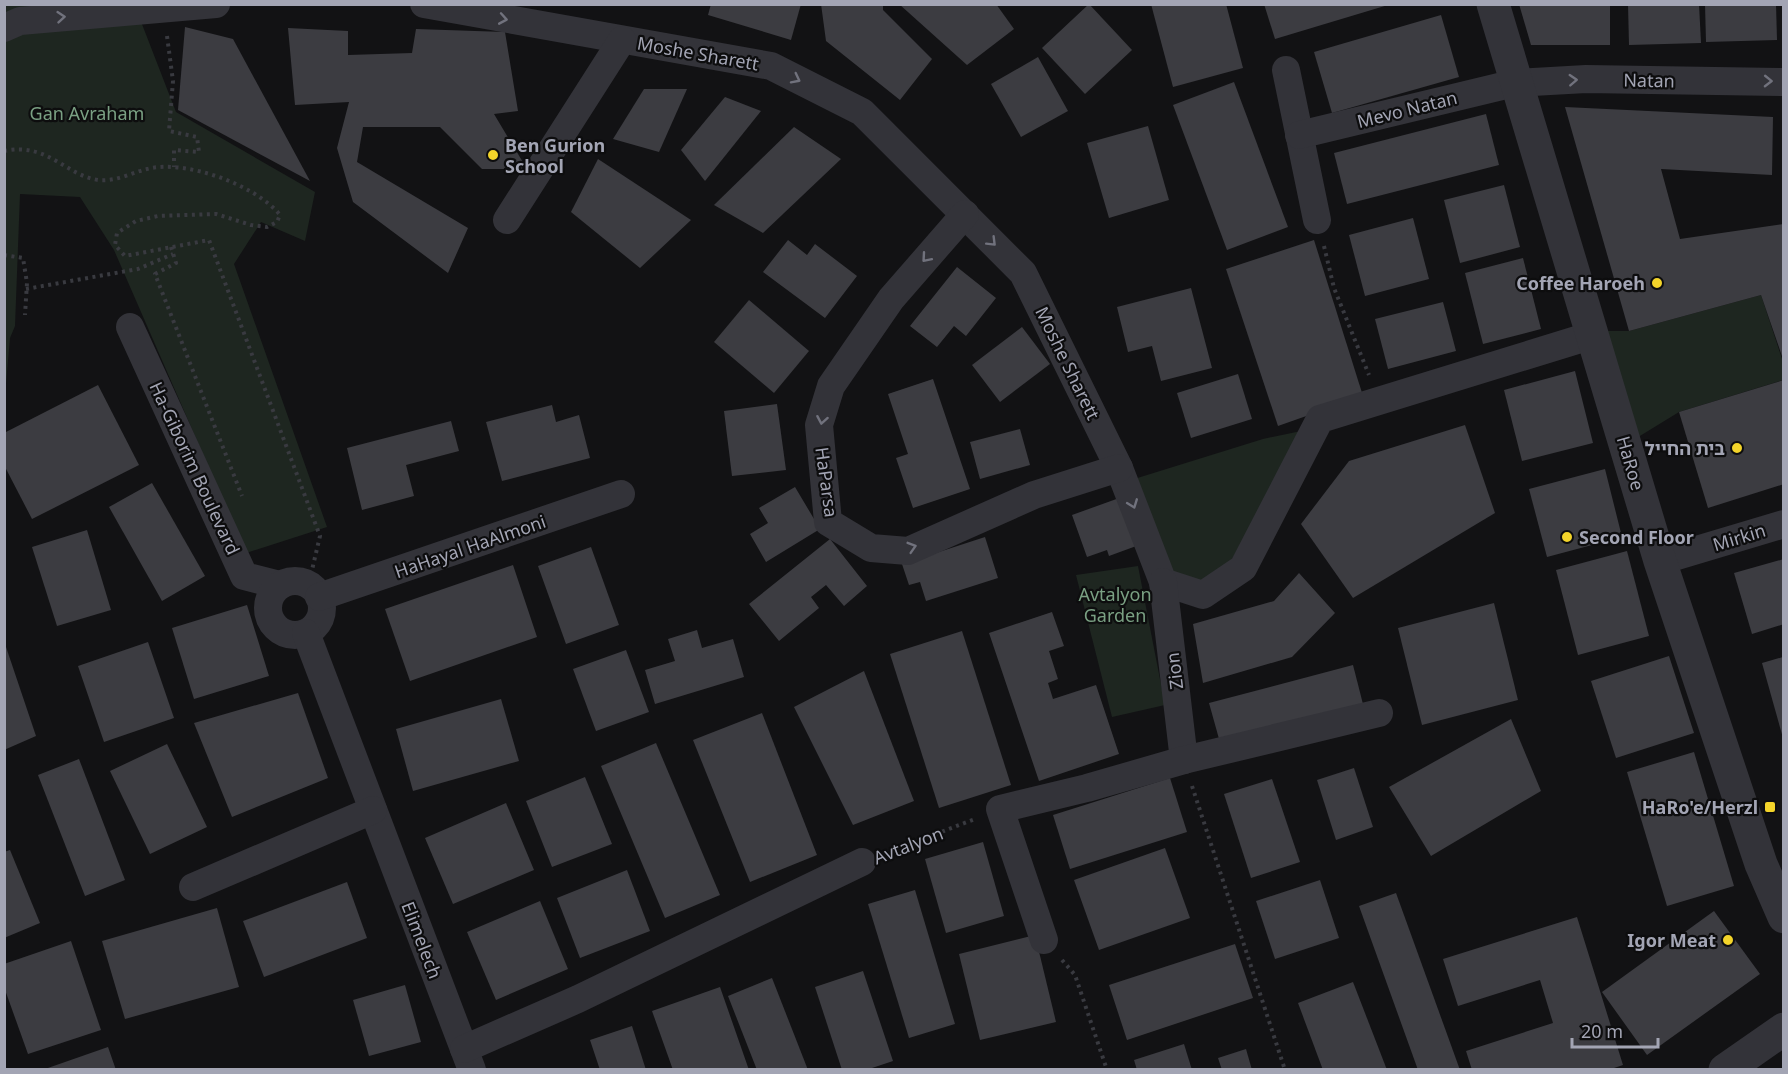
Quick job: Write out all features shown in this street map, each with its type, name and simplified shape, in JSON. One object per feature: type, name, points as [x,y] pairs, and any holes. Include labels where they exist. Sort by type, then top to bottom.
[{"type":"street","points":[[4,28],[20,21],[216,4]]},
{"type":"street","name":"Moshe Sharett","points":[[424,4],[771,66],[862,112],[1023,273],[1119,468],[1163,582]]},
{"type":"street","name":"HaRoe","points":[[1493,4],[1660,561],[1761,864],[1784,917]]},
{"type":"street","points":[[507,220],[622,40]]},
{"type":"street","points":[[1286,70],[1317,220]]},
{"type":"street","name":"Natan","points":[[1515,83],[1586,79],[1784,82]]},
{"type":"street","name":"Mevo Natan","points":[[1299,135],[1515,83]]},
{"type":"street","name":"HaParsa","points":[[964,214],[891,299],[831,386],[819,425],[828,522],[871,548],[908,551],[1034,495],[1119,468]]},
{"type":"street","name":"Ha-Giborim Boulevard","points":[[130,327],[244,576],[280,585]]},
{"type":"street","points":[[1163,582],[1203,595],[1243,568],[1320,419],[1593,335]]},
{"type":"street","name":"HaHayal HaAlmoni","points":[[314,591],[621,494]]},
{"type":"street","name":"Mirkin","points":[[1660,561],[1784,524]]},
{"type":"street","points":[[295,581],[314,591],[321,614],[318,622],[306,633],[288,634],[273,625],[268,608],[273,591],[280,585],[295,581]]},
{"type":"street","name":"Zion","points":[[1163,582],[1184,760]]},
{"type":"street","name":"Elimelech","points":[[306,633],[468,1059]]},
{"type":"street","points":[[1044,940],[1000,809],[1087,788],[1184,760],[1379,713]]},
{"type":"street","points":[[193,887],[373,810]]},
{"type":"street","name":"Avtalyon","points":[[468,1059],[578,999],[862,862]]},
{"type":"street","points":[[1725,1070],[1784,1029]]},
{"type":"path","points":[[171,63],[173,81],[169,130],[197,137],[199,152],[174,150],[174,167]]},
{"type":"path","points":[[4,151],[13,149],[49,156],[90,178],[102,181],[128,176],[147,169],[174,167],[195,170],[237,184],[255,193],[271,203],[280,215],[277,222],[267,227],[251,225],[216,214],[158,216],[136,221],[117,232],[115,245],[125,256],[209,240],[320,536],[314,591]]},
{"type":"path","points":[[1317,220],[1334,288],[1356,344]]},
{"type":"path","points":[[171,247],[176,263],[155,274],[244,502]]},
{"type":"path","points":[[26,289],[138,269],[172,254]]},
{"type":"path","points":[[4,255],[23,258],[26,289],[25,315]]},
{"type":"path","points":[[1184,760],[1285,1070]]},
{"type":"path","name":"Avtalyon","points":[[862,862],[1000,809]]},
{"type":"path","points":[[1044,940],[1075,975],[1107,1070]]},
{"type":"green space","name":"Gan Avraham","points":[[5,5],[89,5],[140,19],[176,112],[315,192],[305,241],[261,222],[234,264],[327,527],[246,553],[114,250],[80,197],[20,194],[15,326],[10,338],[5,395]]},
{"type":"green space","points":[[1761,295],[1783,362],[1783,380],[1679,412],[1635,439],[1601,331],[1629,331]]},
{"type":"green space","points":[[1306,430],[1226,570],[1200,585],[1167,573],[1131,480],[1263,439]]},
{"type":"green space","name":"Avtalyon Garden","points":[[1138,566],[1165,705],[1112,717],[1076,575]]},
{"type":"building","points":[[711,4],[801,4],[791,40],[708,15]]},
{"type":"building","points":[[821,4],[883,4],[883,10],[932,59],[900,100],[826,41]]},
{"type":"building","points":[[899,4],[996,4],[1014,29],[967,65]]},
{"type":"building","points":[[1089,4],[1132,50],[1085,94],[1042,48]]},
{"type":"building","points":[[1151,4],[1226,4],[1243,68],[1173,87]]},
{"type":"building","points":[[1264,4],[1388,4],[1388,5],[1275,39]]},
{"type":"building","points":[[1519,4],[1610,4],[1610,45],[1531,45]]},
{"type":"building","points":[[1628,4],[1699,4],[1701,43],[1629,45]]},
{"type":"building","points":[[1705,4],[1776,4],[1777,40],[1706,42]]},
{"type":"building","points":[[1441,15],[1459,77],[1332,113],[1314,52]]},
{"type":"building","points":[[185,27],[233,39],[310,181],[178,110]]},
{"type":"building","name":"Ben Gurion School","points":[[288,28],[348,31],[348,55],[412,53],[416,29],[505,32],[518,111],[494,114],[527,169],[482,169],[440,127],[363,127],[357,162],[468,228],[448,273],[353,202],[337,148],[349,102],[295,105]]},
{"type":"building","points":[[1038,57],[1068,111],[1021,137],[991,84]]},
{"type":"building","points":[[1234,82],[1288,227],[1227,250],[1173,105]]},
{"type":"building","points":[[644,89],[687,89],[659,152],[613,139]]},
{"type":"building","points":[[725,97],[761,111],[705,181],[681,150]]},
{"type":"building","points":[[1565,107],[1773,117],[1772,175],[1661,169],[1680,239],[1784,224],[1784,362],[1761,295],[1629,331]]},
{"type":"building","points":[[1486,114],[1499,165],[1347,204],[1334,153]]},
{"type":"building","points":[[1148,126],[1169,200],[1109,218],[1087,143]]},
{"type":"building","points":[[794,127],[841,159],[763,233],[714,205]]},
{"type":"building","points":[[598,159],[691,220],[640,268],[571,212]]},
{"type":"building","points":[[1504,185],[1520,247],[1460,263],[1444,200]]},
{"type":"building","points":[[1413,218],[1429,279],[1365,296],[1349,235]]},
{"type":"building","points":[[788,240],[807,255],[815,244],[857,276],[825,318],[763,272]]},
{"type":"building","points":[[1314,240],[1363,396],[1278,426],[1226,269]]},
{"type":"building","points":[[1523,258],[1541,329],[1483,344],[1465,273]]},
{"type":"building","points":[[957,267],[996,298],[966,336],[954,326],[937,347],[910,326]]},
{"type":"building","points":[[1191,288],[1212,368],[1161,381],[1152,346],[1128,352],[1117,307]]},
{"type":"building","points":[[749,300],[809,351],[774,393],[714,342]]},
{"type":"building","points":[[1443,302],[1456,351],[1388,369],[1375,319]]},
{"type":"building","points":[[1022,327],[1050,364],[1000,402],[972,365]]},
{"type":"building","points":[[1575,371],[1593,443],[1522,461],[1504,390]]},
{"type":"building","points":[[1238,374],[1252,419],[1191,438],[1177,393]]},
{"type":"building","points":[[933,379],[970,489],[913,508],[896,458],[908,454],[888,394]]},
{"type":"building","name":"בית החייל","points":[[1784,380],[1784,484],[1708,508],[1679,412]]},
{"type":"building","points":[[98,385],[139,465],[32,519],[4,465],[4,433]]},
{"type":"building","points":[[777,404],[786,470],[732,476],[724,411]]},
{"type":"building","points":[[552,405],[556,422],[579,415],[590,458],[502,481],[486,422]]},
{"type":"building","points":[[451,421],[459,451],[406,465],[414,496],[362,510],[347,448]]},
{"type":"building","points":[[1465,425],[1495,513],[1353,598],[1301,524],[1349,461]]},
{"type":"building","points":[[1020,429],[1030,465],[980,479],[970,442]]},
{"type":"building","points":[[1605,469],[1622,537],[1547,557],[1529,489]]},
{"type":"building","points":[[152,483],[205,576],[162,601],[109,507]]},
{"type":"building","points":[[795,487],[820,529],[766,562],[750,534],[768,523],[759,508]]},
{"type":"building","points":[[1122,497],[1139,545],[1109,556],[1107,550],[1087,557],[1072,515]]},
{"type":"building","points":[[87,530],[111,610],[57,626],[32,547]]},
{"type":"building","points":[[985,537],[998,578],[926,601],[920,582],[909,585],[902,564]]},
{"type":"building","points":[[830,539],[867,586],[844,606],[826,585],[811,597],[819,608],[779,641],[749,604]]},
{"type":"building","points":[[591,547],[619,625],[566,644],[538,566]]},
{"type":"building","points":[[1627,551],[1649,636],[1578,655],[1556,570]]},
{"type":"building","points":[[1784,559],[1784,624],[1752,634],[1734,573]]},
{"type":"building","points":[[513,565],[537,637],[410,681],[385,609]]},
{"type":"building","points":[[1299,573],[1335,613],[1292,657],[1203,683],[1193,624],[1274,601]]},
{"type":"building","points":[[1494,603],[1518,700],[1422,725],[1398,628]]},
{"type":"building","points":[[247,605],[269,676],[194,699],[172,628]]},
{"type":"building","points":[[1052,612],[1064,646],[1049,651],[1058,679],[1048,683],[1053,699],[1096,685],[1119,754],[1039,781],[989,633]]},
{"type":"building","points":[[697,630],[702,648],[733,639],[744,677],[655,704],[645,670],[675,661],[668,639]]},
{"type":"building","points":[[962,631],[1011,785],[939,808],[890,654]]},
{"type":"building","points":[[4,641],[36,736],[4,750]]},
{"type":"building","points":[[148,642],[174,718],[104,742],[78,666]]},
{"type":"building","points":[[626,650],[649,712],[596,731],[573,669]]},
{"type":"building","points":[[1669,656],[1694,733],[1616,758],[1591,681]]},
{"type":"building","points":[[1783,657],[1784,738],[1762,663]]},
{"type":"building","points":[[1353,665],[1364,708],[1221,746],[1209,703]]},
{"type":"building","points":[[864,671],[914,801],[853,825],[794,707]]},
{"type":"building","points":[[298,693],[328,778],[232,817],[194,723]]},
{"type":"building","points":[[501,699],[519,761],[413,791],[396,729]]},
{"type":"building","points":[[762,713],[817,855],[750,882],[693,740]]},
{"type":"building","points":[[1511,719],[1541,791],[1431,856],[1389,787]]},
{"type":"building","points":[[656,743],[720,895],[665,918],[601,766]]},
{"type":"building","points":[[167,744],[207,827],[150,854],[110,771]]},
{"type":"building","points":[[1694,752],[1734,886],[1667,906],[1627,772]]},
{"type":"building","points":[[79,759],[125,880],[85,896],[38,775]]},
{"type":"building","points":[[1354,768],[1373,827],[1336,840],[1317,780]]},
{"type":"building","points":[[585,777],[612,844],[552,867],[526,801]]},
{"type":"building","points":[[1170,778],[1187,832],[1070,869],[1053,815]]},
{"type":"building","points":[[1272,779],[1300,862],[1251,878],[1224,794]]},
{"type":"building","points":[[506,803],[534,870],[453,904],[425,838]]},
{"type":"building","points":[[983,842],[1004,916],[946,933],[925,859]]},
{"type":"building","points":[[1165,848],[1190,918],[1099,950],[1074,880]]},
{"type":"building","points":[[10,850],[40,923],[4,938],[4,852]]},
{"type":"building","points":[[627,870],[650,931],[580,958],[557,898]]},
{"type":"building","points":[[1320,880],[1339,938],[1275,959],[1256,901]]},
{"type":"building","points":[[347,882],[367,938],[264,977],[243,921]]},
{"type":"building","points":[[915,890],[955,1024],[909,1038],[868,904]]},
{"type":"building","points":[[1396,893],[1460,1070],[1418,1070],[1359,906]]},
{"type":"building","points":[[540,901],[568,969],[496,1000],[467,932]]},
{"type":"building","points":[[217,908],[239,987],[125,1019],[102,941]]},
{"type":"building","points":[[1714,911],[1760,974],[1647,1055],[1602,992]]},
{"type":"building","points":[[1577,917],[1623,1065],[1608,1070],[1472,1070],[1466,1051],[1553,1023],[1540,980],[1458,1006],[1443,959]]},
{"type":"building","points":[[1035,935],[1056,1022],[980,1040],[959,954]]},
{"type":"building","points":[[71,941],[101,1030],[28,1054],[4,987],[4,964]]},
{"type":"building","points":[[1235,944],[1253,998],[1127,1040],[1109,985]]},
{"type":"building","points":[[863,971],[893,1061],[866,1070],[842,1070],[815,987]]},
{"type":"building","points":[[772,978],[808,1070],[757,1070],[728,996]]},
{"type":"building","points":[[1353,982],[1387,1070],[1323,1070],[1298,1003]]},
{"type":"building","points":[[405,985],[421,1042],[369,1056],[353,1000]]},
{"type":"building","points":[[720,987],[749,1070],[673,1070],[652,1011]]},
{"type":"building","points":[[632,1026],[646,1070],[600,1070],[590,1040]]},
{"type":"building","points":[[1184,1044],[1192,1070],[1137,1070],[1134,1060]]},
{"type":"building","points":[[108,1047],[116,1070],[45,1070],[45,1069]]},
{"type":"building","points":[[1246,1049],[1252,1070],[1222,1070],[1218,1058]]},
{"type":"place","name":"Ben Gurion School","points":[[493,155]]},
{"type":"place","name":"Coffee Haroeh","points":[[1657,283]]},
{"type":"place","name":"בית החייל","points":[[1737,448]]},
{"type":"place","name":"Second Floor","points":[[1567,537]]},
{"type":"place","name":"HaRo'e/Herzl","points":[[1770,807]]},
{"type":"place","name":"Igor Meat","points":[[1728,940]]}]
